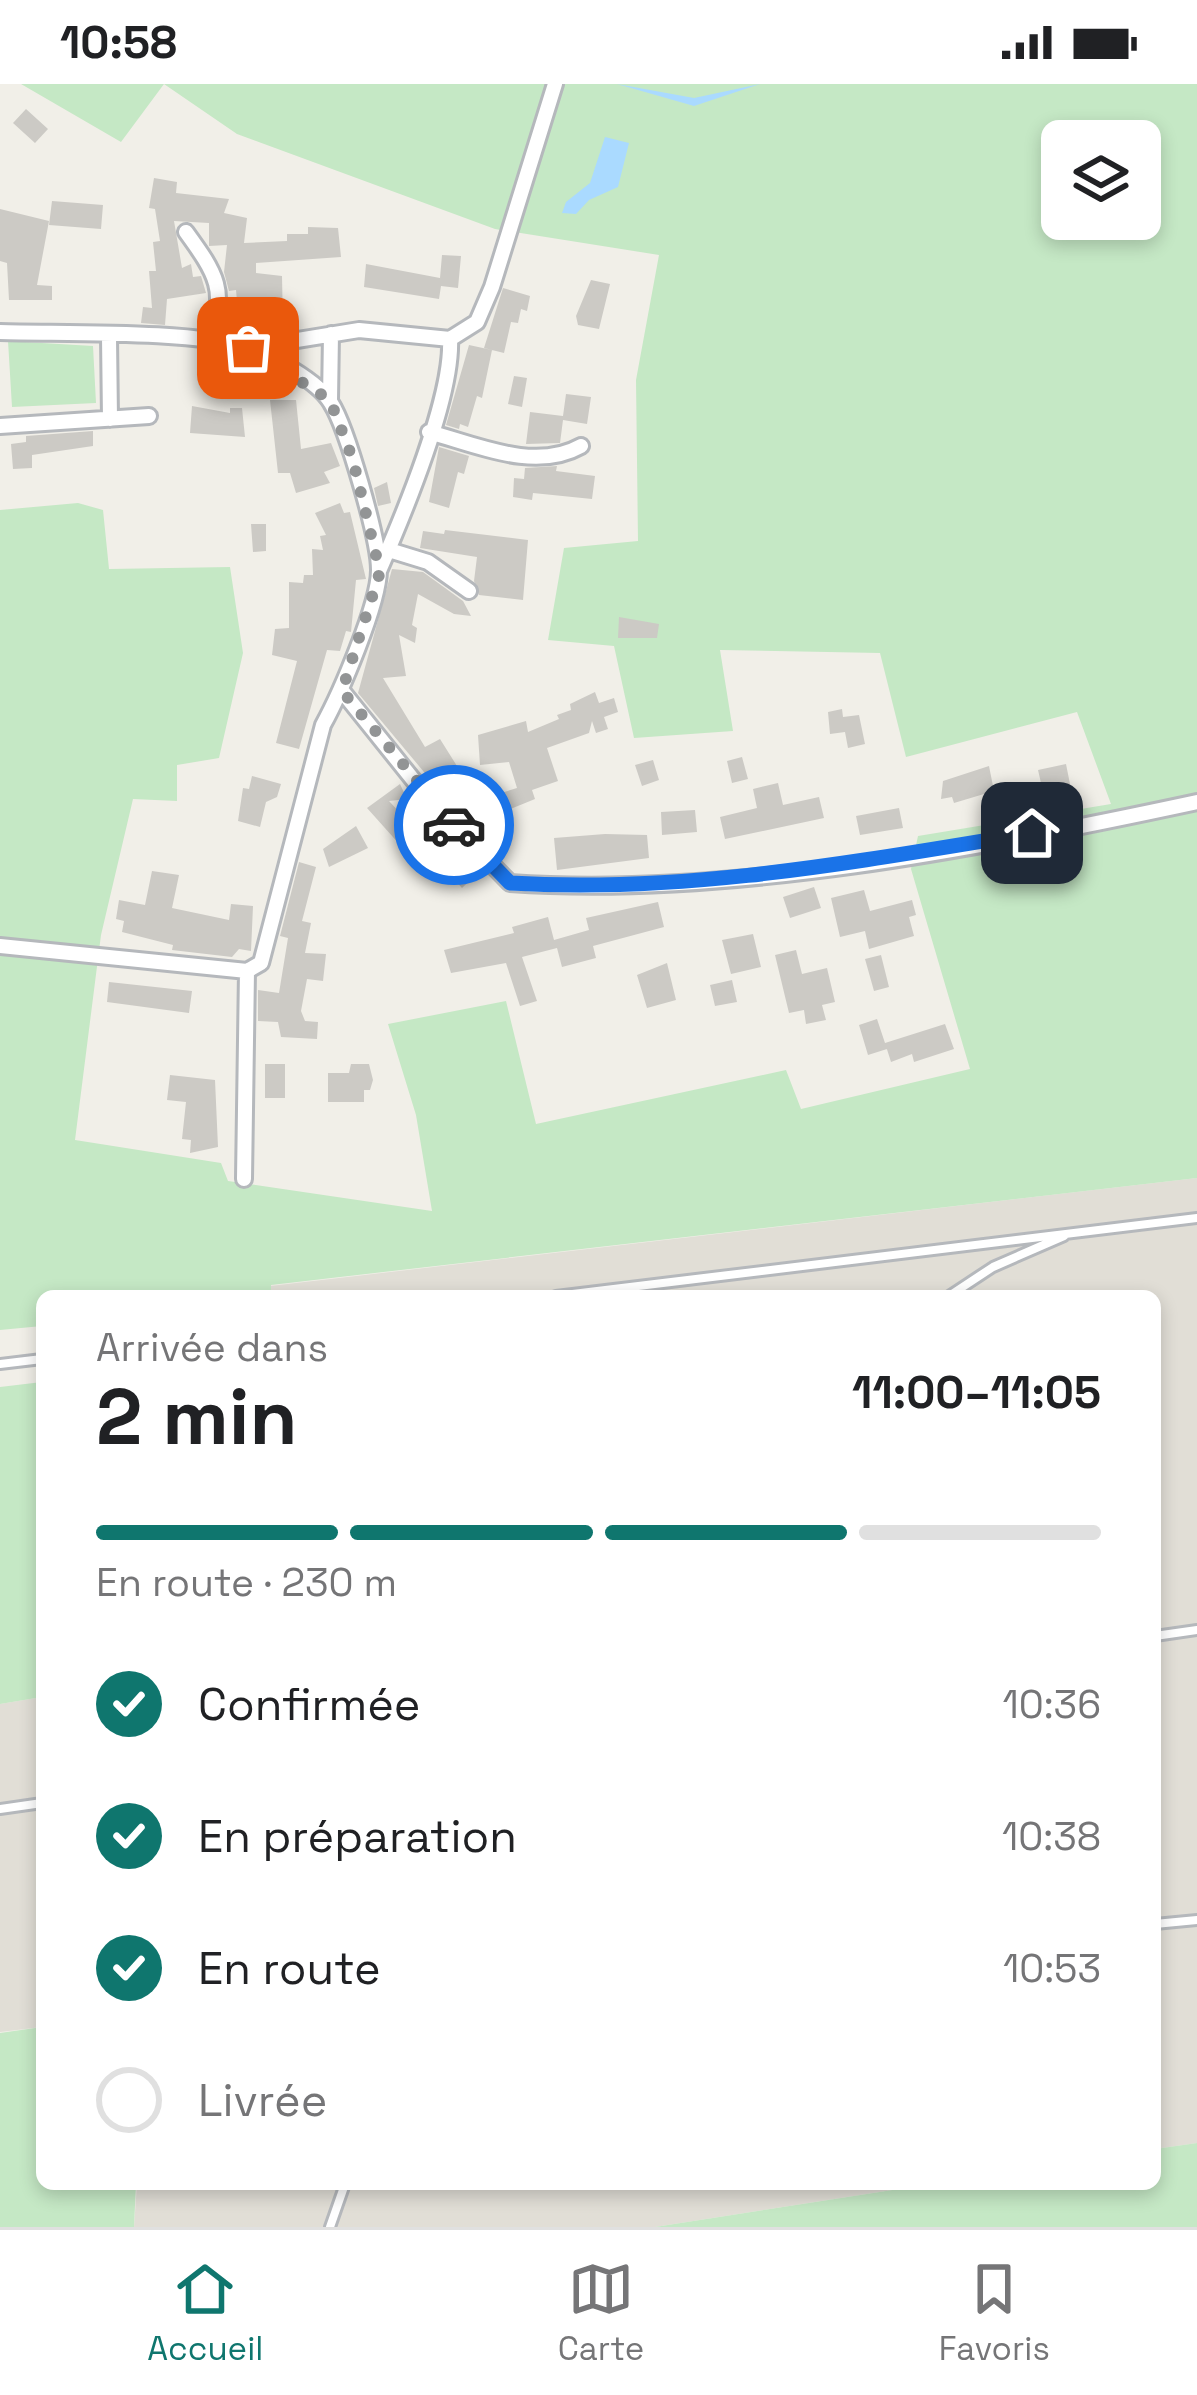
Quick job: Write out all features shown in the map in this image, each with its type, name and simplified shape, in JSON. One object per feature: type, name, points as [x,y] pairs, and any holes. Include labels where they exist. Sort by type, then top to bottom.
[{"type":"street","points":[[0,332],[207,341],[248,348],[389,329],[450,339],[477,322],[492,287],[555,84]]},
{"type":"street","points":[[186,232],[219,279],[222,298],[207,341]]},
{"type":"street","points":[[332,334],[330,400],[353,460],[380,572]]},
{"type":"street","points":[[109,337],[110,418]]},
{"type":"street","points":[[0,946],[247,971],[261,963],[322,724],[342,691],[429,432],[451,356],[450,339]]},
{"type":"street","points":[[248,348],[330,400]]},
{"type":"street","points":[[0,426],[149,416]]},
{"type":"street","points":[[429,432],[504,453],[557,460],[580,446]]},
{"type":"street","points":[[388,550],[428,562],[469,591]]},
{"type":"street","points":[[342,691],[431,802],[510,883],[579,888],[850,864],[1197,802]]},
{"type":"street","points":[[244,1179],[247,971]]},
{"type":"lane","points":[[604,1290],[1197,1218]]},
{"type":"lane","points":[[959,1290],[994,1268],[1073,1232]]},
{"type":"lane","points":[[0,1364],[36,1360]]},
{"type":"lane","points":[[1161,1635],[1197,1630]]},
{"type":"lane","points":[[0,1809],[36,1804]]},
{"type":"lane","points":[[1161,1923],[1197,1920]]},
{"type":"lane","points":[[330,2227],[343,2190]]},
{"type":"shaded area","points":[[1197,1178],[1197,2143],[1161,2148],[1161,1290],[270,1290],[270,1286]]},
{"type":"shaded area","points":[[36,1698],[36,2028],[0,2032],[0,1704]]},
{"type":"shaded area","points":[[137,2190],[892,2190],[655,2227],[134,2227]]},
{"type":"green space","points":[[21,84],[164,84],[121,142]]},
{"type":"green space","points":[[164,84],[1197,84],[1197,1178],[271,1285],[271,1290],[36,1290],[36,1327],[0,1330],[0,510],[78,503],[103,510],[109,569],[230,567],[243,653],[219,758],[177,765],[177,801],[133,799],[101,935],[75,1140],[221,1163],[228,1181],[432,1211],[416,1115],[388,1024],[506,1001],[536,1124],[786,1070],[801,1109],[970,1069],[911,869],[918,836],[1111,804],[1077,712],[906,757],[880,653],[720,650],[733,731],[634,738],[614,646],[548,640],[564,548],[638,541],[636,380],[659,255],[495,229],[237,134]]},
{"type":"green space","points":[[8,341],[93,346],[96,403],[12,407]]},
{"type":"green space","points":[[36,1383],[36,1698],[0,1704],[0,1387]]},
{"type":"green space","points":[[36,2028],[36,2190],[136,2190],[134,2227],[0,2227],[0,2033]]},
{"type":"green space","points":[[1197,2143],[1197,2227],[655,2227],[892,2190],[1161,2190],[1161,2148]]},
{"type":"water","points":[[617,84],[694,98],[760,84],[694,106]]},
{"type":"water","points":[[605,137],[629,143],[618,187],[589,200],[576,214],[562,213],[566,202],[590,183]]},
{"type":"building","points":[[26,109],[48,129],[35,143],[13,123]]},
{"type":"building","points":[[154,178],[177,182],[176,193],[229,199],[224,213],[247,218],[244,243],[287,241],[287,234],[308,234],[308,227],[338,228],[341,257],[256,263],[256,273],[282,276],[283,326],[240,333],[236,290],[229,291],[224,272],[227,245],[209,246],[209,223],[174,221],[182,268],[191,264],[193,277],[201,276],[206,293],[167,299],[165,325],[141,323],[143,307],[152,308],[149,271],[156,271],[153,242],[160,241],[155,209],[149,208]]},
{"type":"building","points":[[52,201],[103,205],[101,229],[49,225]]},
{"type":"building","points":[[0,209],[49,221],[37,285],[52,286],[52,300],[9,300],[7,263],[0,261]]},
{"type":"building","points":[[442,255],[461,256],[458,288],[441,286],[439,299],[364,287],[366,264],[440,278]]},
{"type":"building","points":[[591,280],[610,284],[599,329],[578,325],[576,316]]},
{"type":"building","points":[[503,288],[530,296],[527,311],[521,309],[518,323],[511,322],[504,353],[484,348]]},
{"type":"building","points":[[469,345],[492,350],[482,398],[477,396],[468,427],[460,424],[459,429],[446,425]]},
{"type":"building","points":[[514,376],[527,378],[522,407],[508,404]]},
{"type":"building","points":[[566,394],[591,397],[587,424],[563,420],[560,443],[526,444],[530,412],[563,416]]},
{"type":"building","points":[[270,400],[296,400],[301,449],[331,443],[340,466],[324,472],[330,483],[296,493],[290,473],[278,473]]},
{"type":"building","points":[[192,406],[230,413],[230,408],[242,408],[245,437],[190,433]]},
{"type":"building","points":[[93,431],[93,446],[32,455],[32,468],[13,469],[11,444],[26,442],[26,436]]},
{"type":"building","points":[[439,447],[469,456],[464,474],[458,472],[449,508],[429,502]]},
{"type":"building","points":[[557,466],[556,471],[595,476],[592,499],[533,493],[532,500],[513,497],[514,478],[524,479],[525,468]]},
{"type":"building","points":[[387,482],[391,503],[378,506],[374,488]]},
{"type":"building","points":[[340,503],[344,513],[350,512],[366,579],[356,580],[351,632],[346,631],[340,651],[327,650],[299,749],[276,743],[297,661],[272,655],[275,629],[289,628],[289,582],[303,583],[304,575],[313,575],[312,549],[323,550],[320,536],[326,535],[315,513]]},
{"type":"building","points":[[251,524],[266,524],[266,551],[253,552]]},
{"type":"building","points":[[445,530],[528,540],[523,600],[479,595],[474,581],[477,557],[420,548],[423,531],[444,534]]},
{"type":"building","points":[[392,569],[423,572],[463,601],[471,616],[454,614],[418,594],[412,625],[417,628],[415,643],[399,635],[406,676],[383,678],[425,747],[440,739],[462,774],[452,779],[462,790],[449,802],[358,693]]},
{"type":"building","points":[[619,617],[659,624],[657,638],[618,638]]},
{"type":"building","points":[[595,692],[599,703],[614,698],[618,712],[604,717],[608,729],[596,733],[592,721],[589,733],[547,748],[558,781],[532,790],[535,799],[493,816],[488,797],[517,788],[509,762],[480,765],[478,735],[526,721],[528,732],[559,719],[557,715],[571,710],[570,704]]},
{"type":"building","points":[[842,709],[843,717],[859,715],[865,744],[848,748],[845,732],[830,734],[828,712]]},
{"type":"building","points":[[742,757],[748,779],[732,783],[727,761]]},
{"type":"building","points":[[653,760],[659,780],[642,786],[635,765]]},
{"type":"building","points":[[1066,764],[1071,789],[1044,796],[1038,770]]},
{"type":"building","points":[[989,766],[994,791],[954,803],[952,797],[941,799],[943,781]]},
{"type":"building","points":[[252,776],[281,784],[277,797],[266,802],[260,827],[238,821],[243,788],[249,789]]},
{"type":"building","points":[[778,783],[783,805],[819,797],[824,818],[725,839],[720,817],[757,808],[753,789]]},
{"type":"building","points":[[400,784],[407,799],[389,801],[416,830],[401,846],[367,808]]},
{"type":"building","points":[[899,808],[903,828],[860,835],[856,816]]},
{"type":"building","points":[[695,810],[697,832],[662,835],[661,812]]},
{"type":"building","points":[[487,813],[498,830],[485,841],[474,820]]},
{"type":"building","points":[[356,826],[368,848],[329,867],[323,849]]},
{"type":"building","points":[[647,835],[649,858],[557,870],[554,838]]},
{"type":"building","points":[[445,842],[447,856],[457,847],[479,872],[462,888],[443,867],[429,872],[422,845]]},
{"type":"building","points":[[299,862],[316,867],[302,921],[311,923],[305,953],[326,954],[323,981],[307,979],[301,1011],[305,1021],[318,1022],[317,1039],[281,1037],[278,1022],[258,1021],[258,990],[279,993],[288,938],[280,936]]},
{"type":"building","points":[[152,871],[179,875],[172,908],[229,920],[231,904],[253,906],[251,951],[239,949],[232,957],[172,950],[173,945],[122,932],[124,921],[116,919],[119,900],[145,905]]},
{"type":"building","points":[[814,887],[821,908],[790,918],[783,897]]},
{"type":"building","points":[[864,890],[870,911],[912,900],[916,915],[909,917],[914,936],[869,949],[865,931],[840,937],[831,898]]},
{"type":"building","points":[[658,902],[664,927],[593,946],[596,958],[562,967],[557,948],[522,957],[537,1001],[520,1006],[506,963],[451,973],[444,950],[514,933],[512,927],[548,917],[554,940],[589,930],[586,918]]},
{"type":"building","points":[[753,934],[761,967],[731,974],[722,940]]},
{"type":"building","points":[[796,950],[802,974],[827,968],[835,1002],[822,1005],[826,1020],[806,1024],[804,1010],[789,1013],[775,955]]},
{"type":"building","points":[[881,955],[889,987],[874,991],[865,959]]},
{"type":"building","points":[[667,963],[676,1000],[647,1008],[637,975]]},
{"type":"building","points":[[732,980],[737,1002],[715,1006],[710,985]]},
{"type":"building","points":[[109,982],[192,991],[189,1013],[107,1002]]},
{"type":"building","points":[[877,1019],[885,1043],[945,1024],[954,1049],[914,1062],[912,1054],[891,1062],[887,1049],[868,1055],[859,1025]]},
{"type":"building","points":[[265,1064],[285,1064],[285,1098],[265,1098]]},
{"type":"building","points":[[351,1064],[369,1064],[373,1080],[370,1090],[364,1090],[364,1102],[328,1102],[328,1073],[349,1073]]},
{"type":"building","points":[[170,1075],[215,1080],[218,1147],[190,1153],[191,1140],[182,1139],[186,1102],[167,1100]]},
{"type":"way so far","points":[[248,348],[291,371],[330,400],[353,460],[380,572],[342,691],[454,825]]},
{"type":"route","points":[[454,825],[510,883],[579,888],[850,864],[1032,833]]}]
